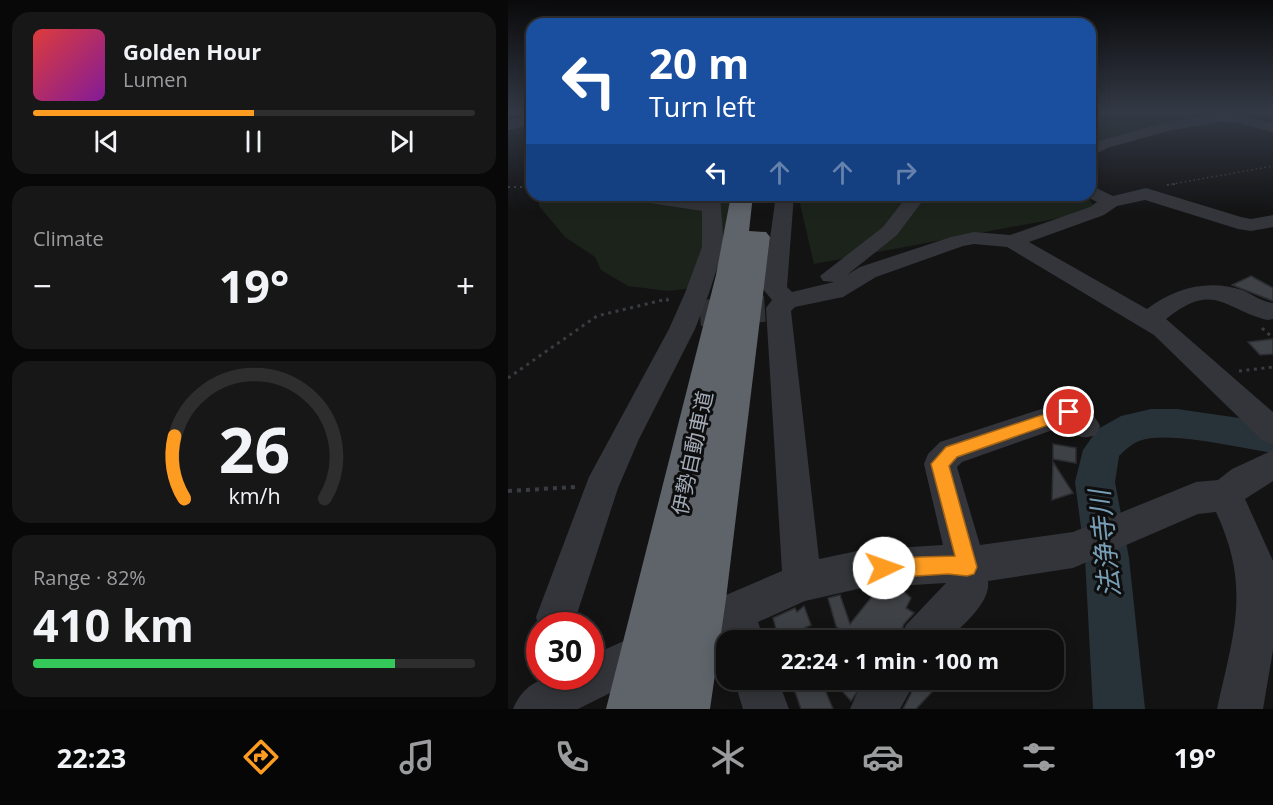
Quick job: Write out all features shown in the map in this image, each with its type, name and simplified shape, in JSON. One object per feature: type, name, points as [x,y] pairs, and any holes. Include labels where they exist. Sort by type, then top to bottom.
[{"type":"highway","name":"伊勢自動車道","points":[[634,709],[710,619],[730,275],[721,201]]},
{"type":"highway","name":"伊勢自動車道","points":[[682,709],[710,619],[760,201]]},
{"type":"street","points":[[1096,194],[1111,202]]},
{"type":"street","points":[[785,299],[835,292],[868,272],[958,241],[974,238],[1012,241],[1097,211],[1111,202],[1146,194],[1238,223],[1251,225],[1273,221]]},
{"type":"street","points":[[558,612],[601,488],[624,438],[694,315],[713,247],[721,201]]},
{"type":"street","points":[[784,201],[775,289],[785,299]]},
{"type":"street","points":[[802,582],[778,308],[785,299],[836,273],[890,231],[913,201]]},
{"type":"street","points":[[1012,241],[1084,285],[1151,320],[1273,431]]},
{"type":"street","points":[[1151,320],[1178,300],[1211,292],[1234,296],[1267,312],[1273,311]]},
{"type":"street","points":[[930,630],[969,587],[967,567],[940,464],[951,452],[1069,412],[1085,426]]},
{"type":"street","points":[[604,668],[802,582],[862,569],[948,564],[967,567],[999,559],[1073,550],[1196,498],[1225,495],[1244,480],[1273,465]]},
{"type":"street","points":[[1225,495],[1253,560],[1255,602],[1253,639],[1240,709]]},
{"type":"street","points":[[536,709],[562,690]]},
{"type":"street","points":[[759,690],[766,709]]},
{"type":"street","points":[[873,709],[887,690]]},
{"type":"path","points":[[1146,194],[1165,186],[1273,166]]},
{"type":"path","points":[[508,187],[526,187]]},
{"type":"path","points":[[508,378],[597,316],[667,299],[674,316],[694,315]]},
{"type":"path","points":[[1216,377],[1253,367],[1273,367]]},
{"type":"path","points":[[508,491],[583,486],[601,488]]},
{"type":"shaded area","points":[[539,201],[733,201],[729,246],[692,288],[668,291],[628,286],[601,270],[595,257],[565,237],[539,206]]},
{"type":"shaded area","points":[[799,201],[1090,201],[1097,211],[814,264]]},
{"type":"building","points":[[1251,276],[1273,288],[1273,301],[1232,285]]},
{"type":"building","points":[[1273,339],[1273,354],[1260,355],[1248,342]]},
{"type":"building","points":[[1053,444],[1076,448],[1076,463],[1053,459]]},
{"type":"building","points":[[1053,462],[1073,493],[1052,500]]},
{"type":"building","points":[[900,588],[911,598],[906,608],[914,613],[902,630],[840,630],[836,626],[828,598],[840,595],[850,624],[878,589]]},
{"type":"building","points":[[804,606],[811,625],[800,630],[776,630],[773,618],[795,608],[797,612]]},
{"type":"building","points":[[794,690],[825,690],[833,709],[801,709]]},
{"type":"building","points":[[841,690],[858,690],[851,701]]},
{"type":"building","points":[[913,690],[934,690],[916,709],[903,709]]},
{"type":"waterway","name":"法浄寺川","points":[[1119,709],[1107,558],[1095,482],[1102,450],[1111,440],[1134,426],[1151,424],[1177,424],[1273,438]]},
{"type":"tunnel","points":[[700,313],[778,308]]},
{"type":"route","points":[[884,568],[948,564],[967,567],[940,464],[951,452],[1069,412]]}]
